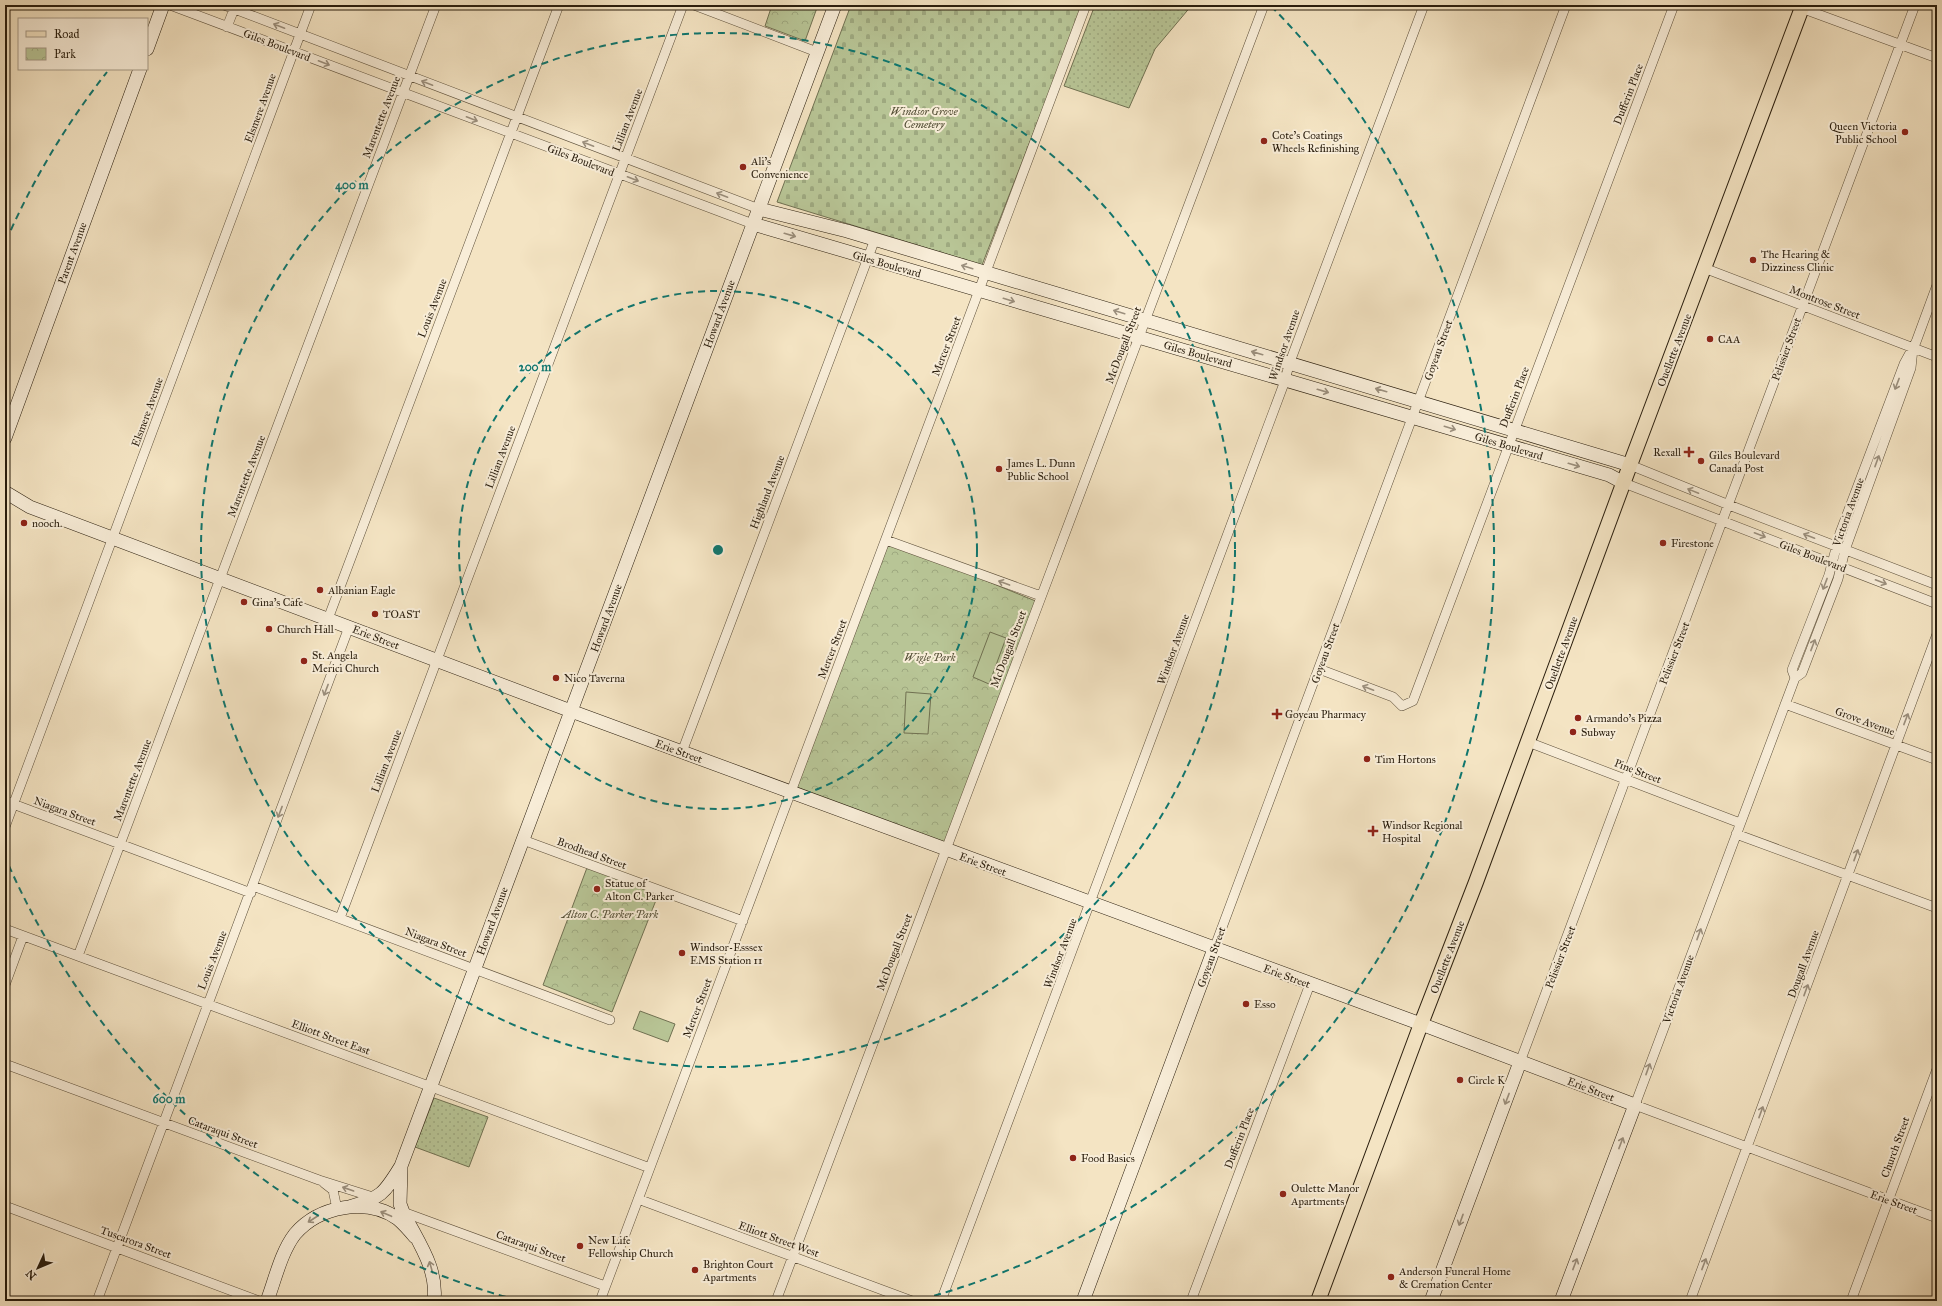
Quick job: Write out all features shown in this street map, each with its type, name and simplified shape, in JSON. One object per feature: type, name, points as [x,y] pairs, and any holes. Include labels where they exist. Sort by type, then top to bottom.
[{"type":"main road","name":"Ouellette Avenue","points":[[1318,1301],[1528,742],[1704,268],[1799,6]]},
{"type":"street","points":[[148,46],[163,5]]},
{"type":"street","name":"Giles Boulevard","points":[[170,5],[753,224],[1609,475],[1624,483],[1937,604]]},
{"type":"street","name":"Giles Boulevard","points":[[224,5],[759,209],[875,239],[1630,465],[1729,505],[1937,585]]},
{"type":"street","name":"Elsmere Avenue","points":[[5,827],[9,803],[113,538],[311,5]]},
{"type":"street","name":"Marentette Avenue","points":[[78,956],[436,5]]},
{"type":"street","name":"Louis Avenue","points":[[328,619],[560,5]]},
{"type":"street","name":"Lillian Avenue","points":[[340,918],[683,5]]},
{"type":"street","points":[[694,5],[817,52]]},
{"type":"street","name":"Howard Avenue","points":[[267,1301],[286,1249],[296,1234],[314,1218],[376,1198],[389,1186],[401,1166],[835,5]]},
{"type":"street","name":"Mercer Street","points":[[600,1301],[1086,5]]},
{"type":"street","name":"McDougall Street","points":[[776,1301],[1264,5]]},
{"type":"street","name":"Windsor Avenue","points":[[941,1301],[1091,904],[1285,380],[1290,362],[1424,5]]},
{"type":"street","name":"Goyeau Street","points":[[1083,1301],[1566,5]]},
{"type":"street","name":"Dufferin Place","points":[[1319,669],[1394,697],[1402,706],[1413,701],[1674,5]]},
{"type":"street","name":"Pelissier Street","points":[[1431,1301],[1915,5]]},
{"type":"street","points":[[1799,6],[1937,58]]},
{"type":"street","points":[[227,27],[234,9]]},
{"type":"street","points":[[350,73],[357,56]]},
{"type":"street","name":"Parent Avenue","points":[[5,438],[140,70]]},
{"type":"street","points":[[456,113],[464,97]]},
{"type":"street","name":"Highland Avenue","points":[[682,752],[875,239]]},
{"type":"street","name":"Montrose Street","points":[[1704,268],[1937,357]]},
{"type":"street","name":"Victoria Avenue","points":[[1795,678],[1792,670],[1831,563],[1835,546],[1904,364],[1913,348],[1937,285]]},
{"type":"street","name":"Victoria Avenue","points":[[1561,1301],[1785,704],[1795,678],[1802,673],[1838,579],[1845,550],[1911,368],[1913,348]]},
{"type":"street","name":"Erie Street","points":[[5,492],[30,507],[571,711],[1091,904],[1421,1024],[1937,1218]]},
{"type":"street","name":"Erie Street","points":[[5,502],[23,508],[30,507]]},
{"type":"street","points":[[886,540],[1041,596]]},
{"type":"street","name":"Louis Avenue","points":[[96,1301],[252,889],[349,627]]},
{"type":"street","name":"Dougall Avenue","points":[[1690,1301],[1748,1148],[1937,634]]},
{"type":"street","name":"Grove Avenue","points":[[1785,704],[1937,760]]},
{"type":"street","name":"Pine Street","points":[[1528,742],[1740,823]]},
{"type":"street","name":"Niagara Street","points":[[9,803],[121,844],[340,918],[610,1020]]},
{"type":"street","points":[[1736,834],[1937,908]]},
{"type":"street","name":"Brodhead Street","points":[[522,840],[743,921]]},
{"type":"street","name":"Elliott Street East","points":[[5,929],[650,1168]]},
{"type":"street","points":[[5,985],[23,936]]},
{"type":"street","name":"Dufferin Place","points":[[1191,1301],[1310,984]]},
{"type":"street","name":"Cataraqui Street","points":[[5,1064],[319,1180],[376,1198]]},
{"type":"street","name":"Church Street","points":[[1851,1301],[1937,1070]]},
{"type":"street","points":[[401,1166],[400,1204],[402,1212],[424,1249],[429,1262],[434,1279],[434,1301]]},
{"type":"street","name":"Cataraqui Street","points":[[319,1180],[333,1190],[343,1208]]},
{"type":"street","name":"Elliott Street West","points":[[638,1199],[912,1301]]},
{"type":"street","name":"Tuscarora Street","points":[[5,1206],[259,1301]]},
{"type":"street","points":[[343,1208],[372,1209],[386,1213],[398,1220],[415,1236]]},
{"type":"street","name":"Cataraqui Street","points":[[402,1212],[605,1286]]},
{"type":"green space","points":[[772,5],[818,5],[805,41],[765,26]]},
{"type":"green space","name":"Windsor Grove Cemetery","points":[[851,5],[1083,5],[982,265],[777,202]]},
{"type":"green space","points":[[1095,5],[1192,5],[1155,49],[1129,108],[1064,86]]},
{"type":"green space","name":"Wigle Park","points":[[886,540],[1038,602],[945,850],[791,792]]},
{"type":"green space","points":[[990,632],[1006,638],[989,684],[973,677]]},
{"type":"green space","points":[[906,692],[931,694],[928,734],[904,733]]},
{"type":"green space","name":"Alton C. Parker Park","points":[[588,865],[660,890],[612,1012],[543,985]]},
{"type":"green space","points":[[640,1011],[675,1024],[668,1042],[633,1029]]},
{"type":"green space","points":[[434,1098],[488,1117],[469,1167],[415,1147]]},
{"type":"place","name":"Queen Victoria Public School","points":[[1905,132]]},
{"type":"place","name":"Cote's Coatings Wheels Refinishing","points":[[1264,141]]},
{"type":"place","name":"Ali's Convenience","points":[[743,167]]},
{"type":"place","name":"The Hearing & Dizziness Clinic","points":[[1753,260]]},
{"type":"place","name":"CAA","points":[[1710,339]]},
{"type":"place","name":"Rexall","points":[[1689,452]]},
{"type":"place","name":"Giles Boulevard Canada Post","points":[[1701,461]]},
{"type":"place","name":"James L. Dunn Public School","points":[[999,469]]},
{"type":"place","name":"nooch.","points":[[24,523]]},
{"type":"place","name":"Firestone","points":[[1663,543]]},
{"type":"place","name":"Albanian Eagle","points":[[320,590]]},
{"type":"place","name":"Gina's Cafe","points":[[244,602]]},
{"type":"place","name":"TOAST","points":[[375,614]]},
{"type":"place","name":"Church Hall","points":[[269,629]]},
{"type":"place","name":"St. Angela Merici Church","points":[[304,661]]},
{"type":"place","name":"Nico Taverna","points":[[556,678]]},
{"type":"place","name":"Goyeau Pharmacy","points":[[1277,714]]},
{"type":"place","name":"Armando's Pizza","points":[[1578,718]]},
{"type":"place","name":"Subway","points":[[1573,732]]},
{"type":"place","name":"Tim Hortons","points":[[1367,759]]},
{"type":"place","name":"Windsor Regional Hospital","points":[[1373,831]]},
{"type":"place","name":"Statue of Alton C. Parker","points":[[597,889]]},
{"type":"place","name":"Windsor-Esssex EMS Station 11","points":[[682,953]]},
{"type":"place","name":"Esso","points":[[1246,1004]]},
{"type":"place","name":"Circle K","points":[[1460,1080]]},
{"type":"place","name":"Food Basics","points":[[1073,1158]]},
{"type":"place","name":"Oulette Manor Apartments","points":[[1283,1194]]},
{"type":"place","name":"New Life Fellowship Church","points":[[580,1246]]},
{"type":"place","name":"Brighton Court Apartments","points":[[695,1270]]},
{"type":"place","name":"Anderson Funeral Home & Cremation Center","points":[[1391,1277]]}]
